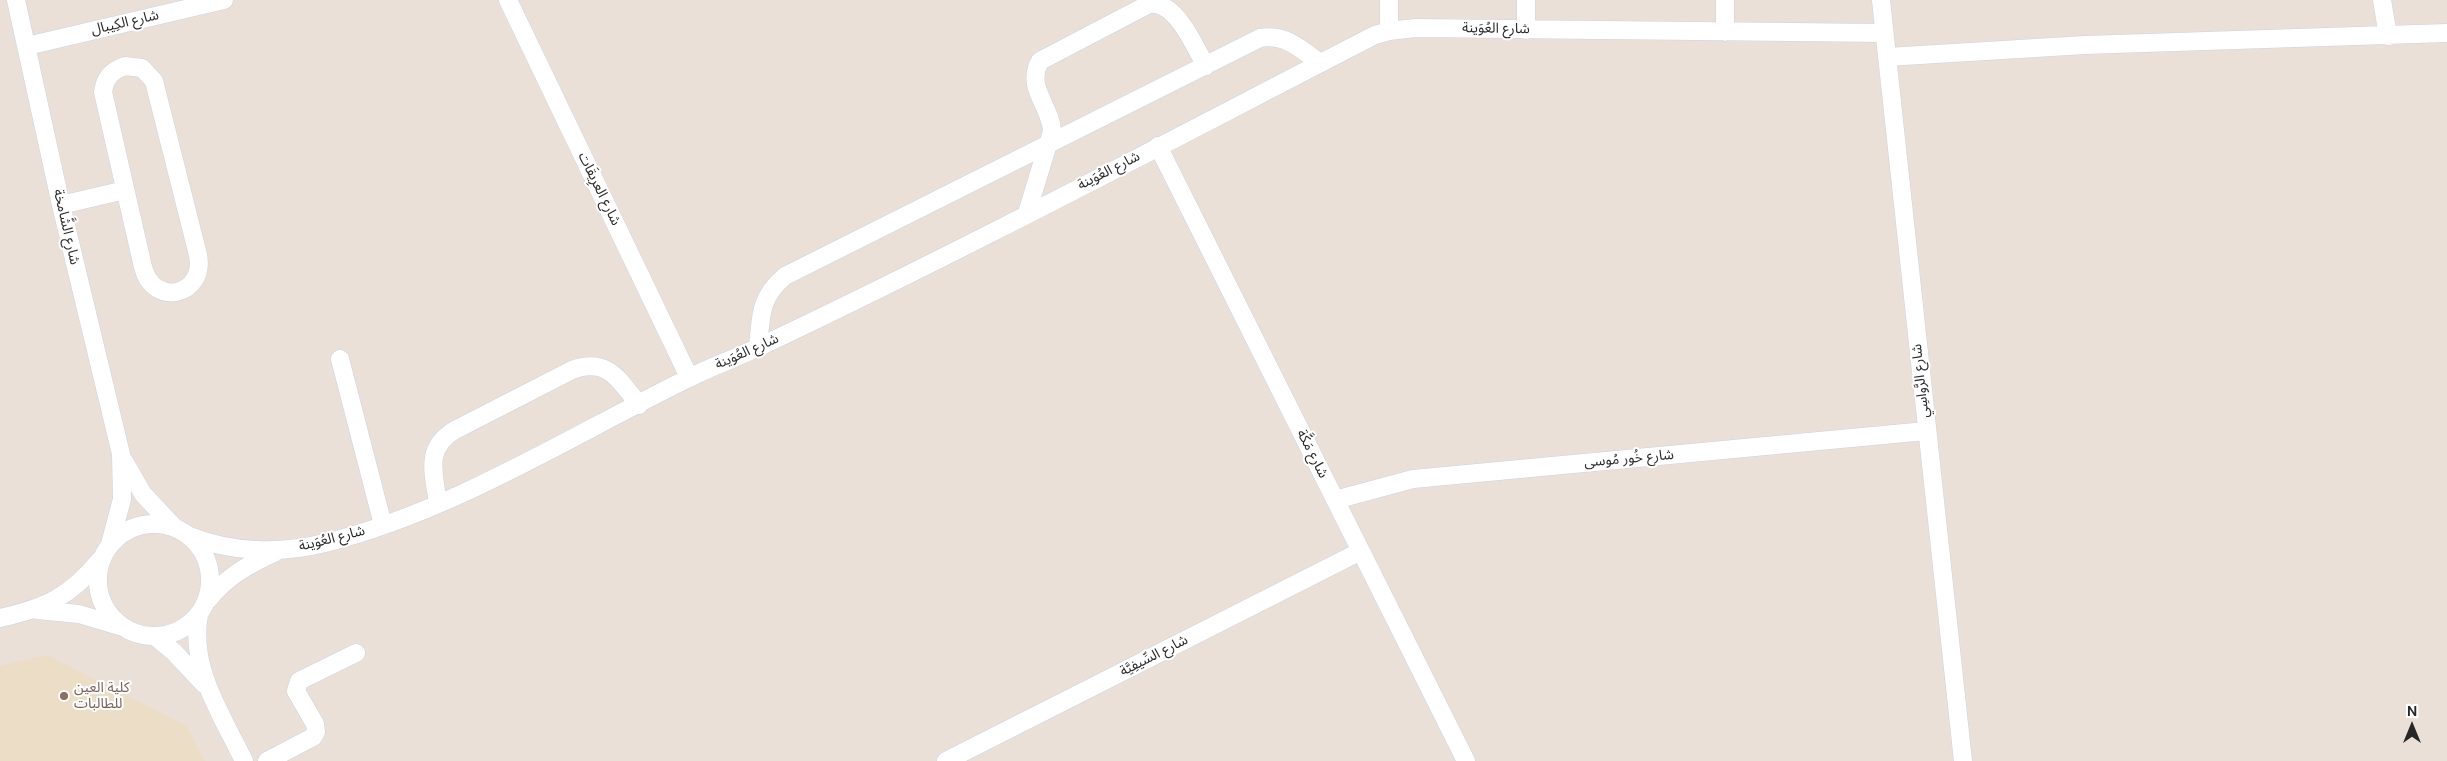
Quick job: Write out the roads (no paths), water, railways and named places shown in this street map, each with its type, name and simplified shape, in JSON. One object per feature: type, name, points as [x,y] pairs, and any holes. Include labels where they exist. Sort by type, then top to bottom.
[{"type":"street","name":"شارع الشَّامخة","points":[[16,0],[60,205],[121,454],[122,499],[106,551]]},
{"type":"street","name":"شارع الكِيبال","points":[[27,46],[224,0]]},
{"type":"street","name":"شارع العرِيقَات","points":[[508,0],[689,377]]},
{"type":"street","points":[[1389,0],[1389,31]]},
{"type":"street","points":[[1526,0],[1526,30]]},
{"type":"street","points":[[1724,32],[1725,0]]},
{"type":"street","name":"شارع الرَّواسِي","points":[[1881,0],[1962,761]]},
{"type":"street","points":[[2382,0],[2388,36]]},
{"type":"street","points":[[1026,214],[1049,145],[1052,124],[1035,86],[1036,67],[1040,61],[1149,4],[1162,5],[1170,10],[1206,66]]},
{"type":"street","name":"شارع العُوَينة","points":[[190,536],[218,546],[281,550],[325,543],[383,525],[438,503],[639,405],[689,377],[758,348],[1389,31],[1406,28],[1884,33]]},
{"type":"street","points":[[1887,56],[2085,45],[2447,33]]},
{"type":"street","points":[[758,348],[761,310],[766,297],[774,285],[784,276],[1260,38],[1270,36],[1288,40],[1320,64]]},
{"type":"street","points":[[134,66],[142,68],[154,80],[198,255],[198,274],[187,288],[170,293],[162,291],[149,282],[145,275],[125,190],[103,92],[104,83],[116,69],[134,66]]},
{"type":"street","name":"شارع مَكَّة","points":[[1158,146],[1466,761]]},
{"type":"street","points":[[60,205],[125,190]]},
{"type":"street","name":"شارع العُوَينة","points":[[340,359],[383,525]]},
{"type":"street","points":[[438,503],[433,462],[434,454],[441,440],[454,430],[572,370],[591,365],[610,371],[639,405]]},
{"type":"street","name":"شارع خُور مُوسى","points":[[1335,500],[1388,485],[1425,478],[1926,431]]},
{"type":"street","name":"شارع الشَّامخة","points":[[121,454],[143,494],[174,528]]},
{"type":"street","points":[[37,610],[66,593],[85,577],[124,532],[140,525],[158,524],[174,528],[190,536],[207,559],[211,587],[196,634],[198,653],[208,689],[244,761]]},
{"type":"street","name":"شارع العُوَينة","points":[[203,608],[220,586],[238,571],[281,550]]},
{"type":"street","points":[[106,551],[97,576],[99,595],[106,612],[120,626]]},
{"type":"street","name":"شارع السِّيفِيَّة","points":[[946,761],[1361,551]]},
{"type":"street","points":[[0,618],[37,610],[79,614],[120,626],[143,636],[156,637],[172,634],[187,626],[203,608]]},
{"type":"street","points":[[156,637],[192,670],[208,689]]},
{"type":"street","points":[[267,761],[313,737],[316,732],[315,724],[296,691],[299,681],[356,653]]},
{"type":"place","name":"كلية العين للطالبات","points":[[64,696]]}]
